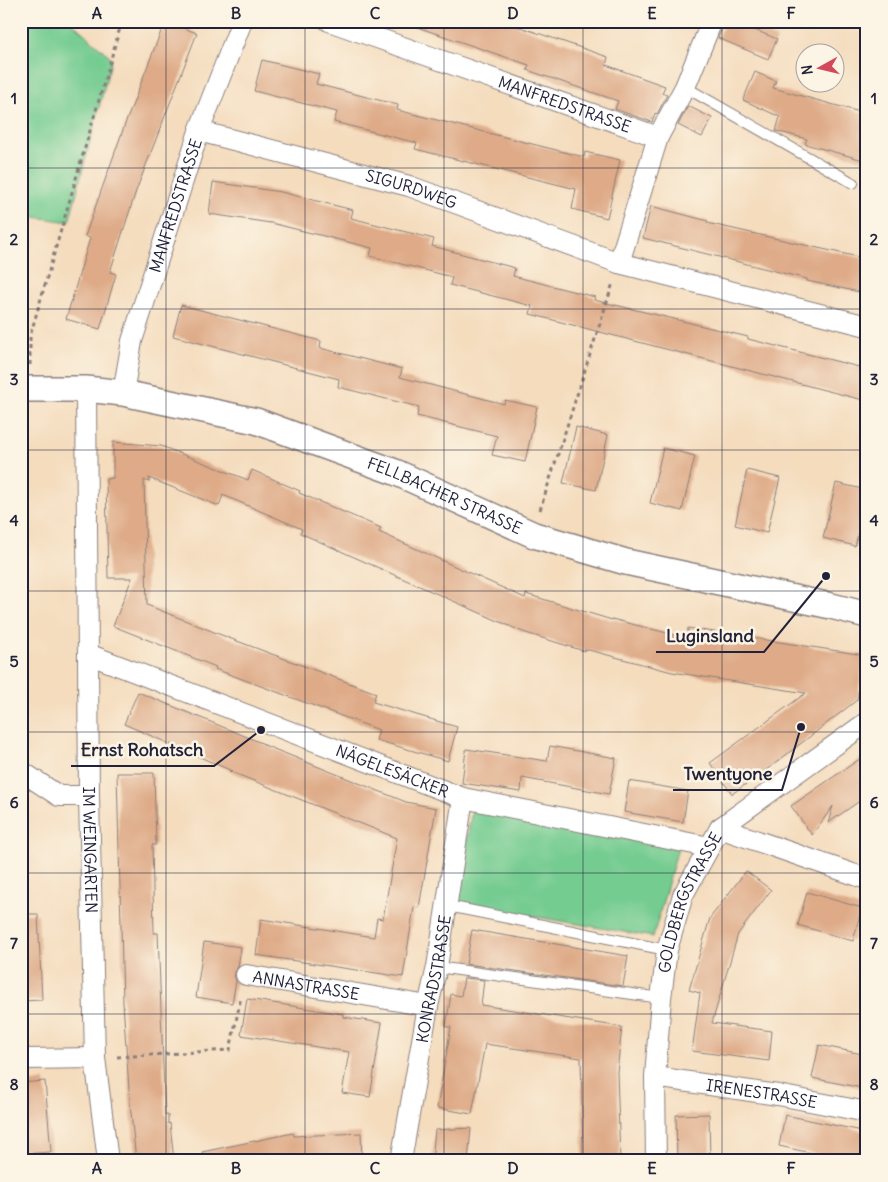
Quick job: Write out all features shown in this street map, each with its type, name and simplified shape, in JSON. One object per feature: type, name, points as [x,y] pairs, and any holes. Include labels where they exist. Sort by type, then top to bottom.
[{"type":"street","name":"MANFREDSTRASSE","points":[[123,393],[132,341],[199,131],[242,21]]},
{"type":"street","name":"MANFREDSTRASSE","points":[[329,21],[658,137]]},
{"type":"street","points":[[619,263],[658,137],[685,87],[712,21]]},
{"type":"street","name":"SIGURDWEG","points":[[199,131],[409,186],[619,263],[867,326]]},
{"type":"street","name":"FELLBACHER STRASSE","points":[[25,389],[86,389],[123,393],[256,421],[395,472],[543,538],[626,562],[867,615]]},
{"type":"street","name":"IM WEINGARTEN","points":[[86,389],[89,796],[95,1058],[108,1161]]},
{"type":"street","name":"NÄGELESÄCKER","points":[[88,654],[464,798],[709,847]]},
{"type":"street","name":"GOLDBERGSTRASSE","points":[[656,1161],[655,1077],[661,998],[667,950],[683,895],[720,828],[867,722]]},
{"type":"street","points":[[21,770],[59,796],[89,796]]},
{"type":"street","name":"KONRADSTRASSE","points":[[401,1161],[428,1006],[448,906],[464,798]]},
{"type":"street","points":[[720,828],[867,879]]},
{"type":"street","name":"ANNASTRASSE","points":[[246,975],[428,1006]]},
{"type":"street","points":[[21,1055],[26,1059],[95,1058]]},
{"type":"street","name":"IRENESTRASSE","points":[[655,1077],[778,1095],[867,1112]]},
{"type":"lane","points":[[685,87],[853,183]]},
{"type":"lane","points":[[448,906],[667,950]]},
{"type":"lane","points":[[437,967],[661,998]]},
{"type":"path","points":[[25,389],[30,336],[122,21]]},
{"type":"path","points":[[543,499],[619,263]]},
{"type":"path","name":"ANNASTRASSE","points":[[95,1058],[230,1050],[246,975]]},
{"type":"green space","points":[[21,21],[70,21],[112,58],[69,222],[21,215]]},
{"type":"green space","points":[[472,810],[678,848],[653,937],[456,903]]},
{"type":"building","points":[[165,21],[197,33],[136,191],[110,272],[116,274],[100,329],[66,319],[90,238],[85,236]]},
{"type":"building","points":[[412,21],[519,21],[517,26],[608,57],[606,65],[665,86],[662,93],[667,95],[657,114],[655,113],[652,122],[615,109],[618,101],[527,70],[529,65],[411,25]]},
{"type":"building","points":[[725,21],[733,21],[777,39],[768,59],[718,38]]},
{"type":"building","points":[[262,60],[319,74],[316,84],[398,105],[397,110],[584,157],[585,152],[620,160],[607,218],[572,209],[576,189],[415,149],[417,143],[334,122],[337,112],[254,91]]},
{"type":"building","points":[[755,72],[776,81],[773,88],[867,114],[867,161],[805,144],[807,139],[776,131],[780,117],[743,100]]},
{"type":"building","points":[[688,106],[712,118],[702,137],[678,125]]},
{"type":"building","points":[[213,182],[281,192],[353,210],[351,218],[434,239],[432,246],[515,268],[513,276],[595,297],[594,300],[748,337],[748,339],[867,369],[867,401],[530,314],[532,306],[450,285],[452,277],[370,256],[372,248],[271,223],[209,214]]},
{"type":"building","points":[[651,206],[708,221],[707,223],[867,259],[867,280],[864,293],[807,281],[807,279],[643,238]]},
{"type":"building","points":[[181,305],[321,341],[320,348],[402,369],[400,377],[504,404],[505,400],[537,407],[525,462],[492,455],[497,436],[417,416],[419,407],[338,387],[339,379],[173,336]]},
{"type":"building","points":[[576,427],[608,435],[596,490],[563,483]]},
{"type":"building","points":[[113,442],[161,446],[248,480],[252,470],[300,491],[299,493],[381,528],[379,532],[525,598],[526,594],[612,620],[687,638],[688,628],[864,655],[857,700],[732,794],[710,763],[806,693],[672,672],[585,649],[584,651],[523,632],[300,533],[302,529],[223,495],[219,506],[149,478],[149,482],[144,480],[147,605],[376,693],[373,702],[457,727],[448,761],[376,740],[379,730],[215,669],[216,667],[113,626],[132,578],[108,578],[106,479],[113,478]]},
{"type":"building","points":[[663,448],[695,456],[682,511],[650,503]]},
{"type":"building","points":[[747,470],[780,478],[767,533],[735,525]]},
{"type":"building","points":[[836,483],[867,490],[867,498],[855,546],[823,538]]},
{"type":"building","points":[[138,692],[406,802],[436,808],[419,908],[414,907],[403,977],[256,955],[261,919],[374,937],[377,918],[383,919],[397,838],[229,771],[232,771],[124,724]]},
{"type":"building","points":[[550,746],[616,758],[609,794],[522,778],[521,792],[462,783],[466,749],[547,761]]},
{"type":"building","points":[[867,754],[867,796],[828,823],[833,806],[812,835],[791,806]]},
{"type":"building","points":[[117,773],[154,773],[156,845],[152,845],[154,933],[158,933],[165,1115],[168,1115],[168,1124],[170,1123],[174,1161],[136,1161],[123,1003]]},
{"type":"building","points":[[629,781],[688,791],[683,822],[624,812]]},
{"type":"building","points":[[746,871],[771,890],[738,934],[712,1023],[772,1031],[769,1061],[692,1051],[700,993],[689,990],[710,918]]},
{"type":"building","points":[[807,892],[862,908],[853,941],[798,925]]},
{"type":"building","points":[[21,914],[38,914],[42,1000],[21,1001]]},
{"type":"building","points":[[472,930],[628,956],[623,986],[466,964]]},
{"type":"building","points":[[204,942],[241,947],[238,967],[234,974],[236,981],[232,1003],[196,997]]},
{"type":"building","points":[[464,978],[484,980],[481,1005],[622,1027],[617,1072],[620,1161],[583,1161],[581,1058],[485,1044],[472,1114],[437,1108],[451,1027],[446,1027],[451,994],[461,996]]},
{"type":"building","points":[[247,999],[343,1014],[343,1017],[382,1023],[370,1097],[342,1093],[349,1052],[241,1035]]},
{"type":"building","points":[[819,1045],[867,1055],[867,1089],[812,1078]]},
{"type":"building","points":[[45,1081],[51,1152],[21,1154],[21,1083]]},
{"type":"building","points":[[709,1114],[710,1161],[677,1161],[676,1115]]},
{"type":"building","points":[[785,1115],[867,1132],[867,1161],[848,1161],[779,1146]]},
{"type":"building","points":[[471,1128],[468,1161],[432,1161],[435,1130]]},
{"type":"building","points":[[293,1133],[294,1136],[361,1133],[362,1161],[203,1161],[202,1152]]},
{"type":"place","name":"Luginsland","points":[[826,576]]},
{"type":"place","name":"Twentyone","points":[[801,727]]},
{"type":"place","name":"Ernst Rohatsch","points":[[261,730]]}]
